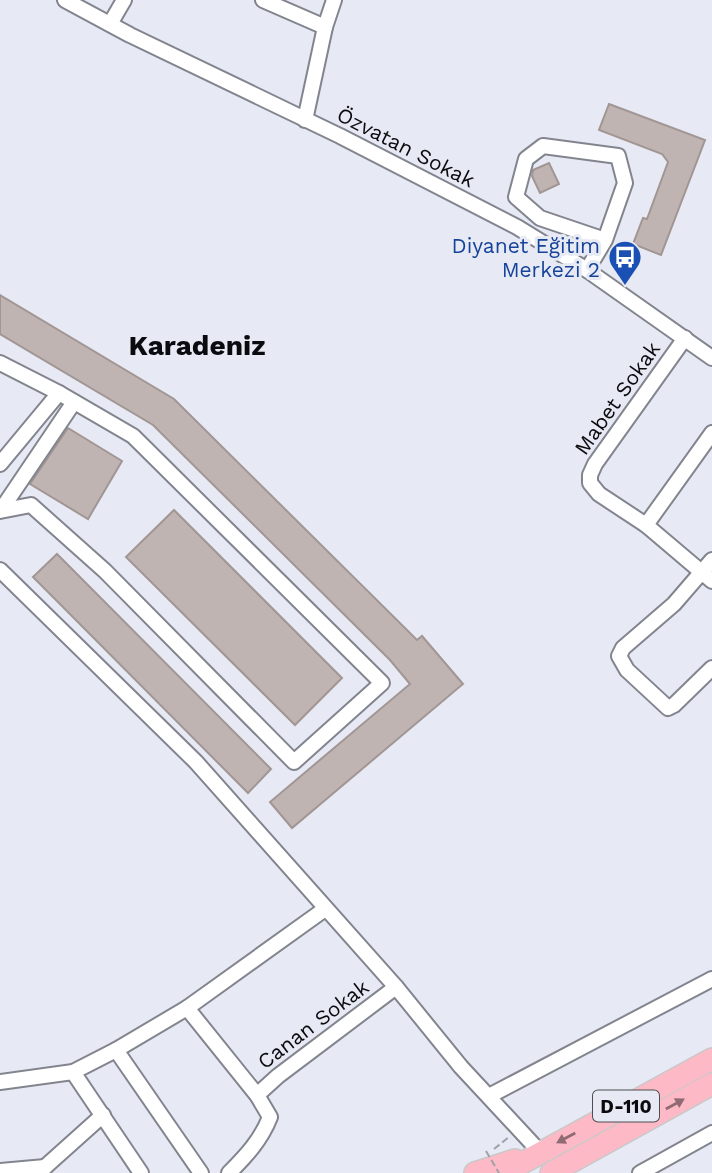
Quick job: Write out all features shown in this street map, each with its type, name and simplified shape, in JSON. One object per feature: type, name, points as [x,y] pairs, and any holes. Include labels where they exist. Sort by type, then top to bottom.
[{"type":"highway","name":"D-110","points":[[501,1173],[712,1059]]},
{"type":"highway","name":"D-110","points":[[560,1171],[712,1084]]},
{"type":"highway","points":[[480,1165],[540,1152]]},
{"type":"street","name":"Özvatan Sokak","points":[[65,0],[517,227],[587,270],[712,358]]},
{"type":"street","points":[[110,24],[124,0]]},
{"type":"street","points":[[263,0],[325,27]]},
{"type":"street","points":[[305,120],[325,27],[334,0]]},
{"type":"street","points":[[587,270],[604,240],[625,183],[618,156],[543,146],[526,159],[516,197],[540,218],[604,240]]},
{"type":"street","name":"Mabet Sokak","points":[[646,525],[598,494],[590,483],[590,475],[595,464],[685,338]]},
{"type":"street","points":[[0,363],[133,436],[382,683],[294,762],[104,571],[31,505],[0,510]]},
{"type":"street","points":[[0,464],[59,393]]},
{"type":"street","points":[[0,510],[74,402]]},
{"type":"street","points":[[707,577],[646,525],[712,433]]},
{"type":"street","points":[[712,561],[707,577],[623,648],[620,656],[627,670],[668,708],[712,668]]},
{"type":"street","points":[[0,570],[196,762],[396,987],[461,1067],[540,1152]]},
{"type":"street","points":[[0,1082],[73,1072],[116,1050],[187,1008],[325,909]]},
{"type":"street","points":[[489,1096],[712,979]]},
{"type":"street","name":"Canan Sokak","points":[[257,1095],[278,1076],[396,987]]},
{"type":"street","points":[[187,1008],[257,1095],[270,1117],[258,1140],[229,1173]]},
{"type":"street","points":[[116,1050],[201,1173]]},
{"type":"street","points":[[73,1072],[141,1173]]},
{"type":"street","points":[[0,1171],[46,1170],[103,1115]]},
{"type":"street","points":[[640,1173],[712,1133]]},
{"type":"path","points":[[480,1165],[520,1129]]},
{"type":"path","points":[[486,1151],[501,1173]]},
{"type":"building","points":[[609,104],[705,140],[661,255],[633,244],[643,218],[647,219],[668,162],[662,154],[599,130]]},
{"type":"building","points":[[549,163],[559,184],[540,193],[532,176],[533,170]]},
{"type":"building","points":[[0,295],[174,399],[417,640],[422,636],[463,684],[292,828],[270,802],[410,684],[390,660],[153,425],[0,334]]},
{"type":"building","points":[[68,428],[122,461],[88,519],[30,484]]},
{"type":"building","points":[[174,510],[342,678],[295,725],[126,557]]},
{"type":"building","points":[[57,554],[271,769],[248,793],[33,577]]},
{"type":"place","name":"Diyanet Eğitim Merkezi 2","points":[[625,287]]},
{"type":"district","name":"Karadeniz","points":[[197,345]]}]
